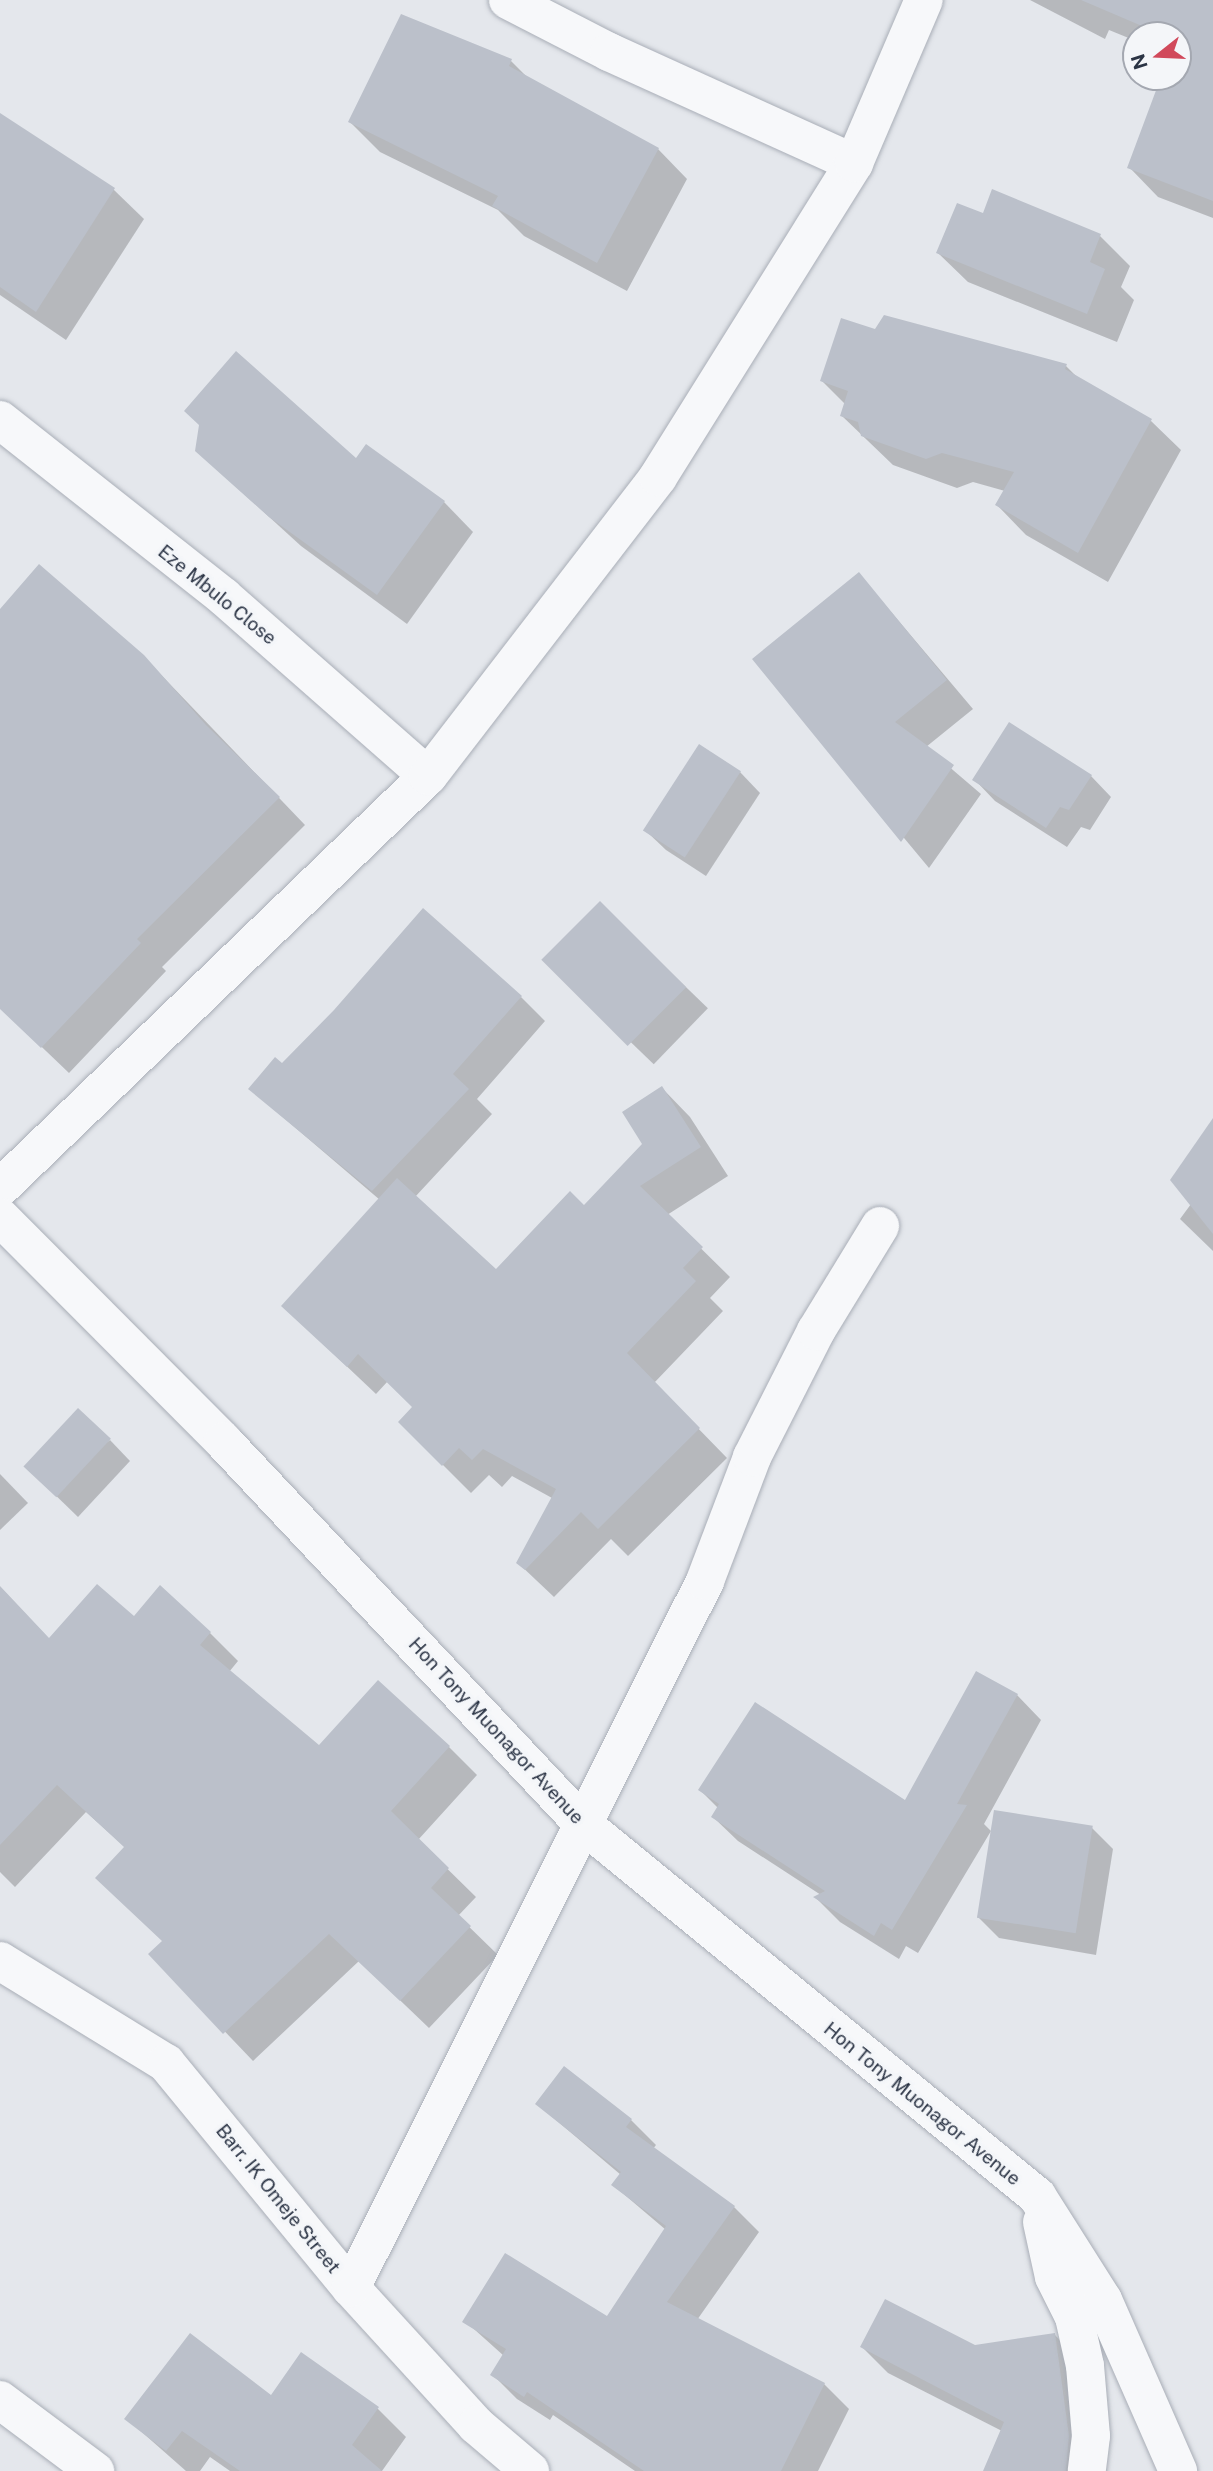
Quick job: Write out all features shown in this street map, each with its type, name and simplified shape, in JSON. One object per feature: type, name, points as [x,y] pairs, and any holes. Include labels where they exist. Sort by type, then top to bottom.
[{"type":"street","points":[[508,0],[609,52],[854,163]]},
{"type":"street","points":[[0,1188],[428,776],[658,477],[854,163],[924,0]]},
{"type":"street","name":"Eze Mbulo Close","points":[[0,420],[224,597],[428,776]]},
{"type":"street","name":"Hon Tony Muonagor Avenue","points":[[0,1217],[223,1441],[584,1825],[1037,2196],[1103,2300],[1178,2471]]},
{"type":"street","points":[[351,2288],[705,1581],[752,1457],[816,1331],[880,1226]]},
{"type":"street","name":"Barr. IK Omeje Street","points":[[0,1961],[166,2063],[351,2288],[476,2426],[530,2471]]},
{"type":"street","points":[[1037,2196],[1054,2277],[1074,2317],[1085,2366],[1091,2436],[1087,2471]]},
{"type":"street","points":[[0,2400],[95,2471]]},
{"type":"building","points":[[1081,0],[1213,0],[1213,201],[1127,168],[1156,91],[1192,91],[1192,21],[1130,21]]},
{"type":"building","points":[[401,14],[512,59],[509,66],[659,148],[597,263],[492,206],[498,196],[348,122]]},
{"type":"building","points":[[0,113],[115,188],[36,312],[0,287]]},
{"type":"building","points":[[992,189],[1101,234],[1090,262],[1105,269],[1087,314],[936,253],[957,203],[983,213]]},
{"type":"building","points":[[884,315],[1067,364],[1065,369],[1152,419],[1078,553],[995,505],[1014,472],[942,453],[926,459],[861,436],[858,422],[840,416],[848,391],[820,381],[841,318],[875,329]]},
{"type":"building","points":[[236,351],[356,458],[366,444],[445,501],[377,595],[269,517],[195,451],[199,425],[184,411]]},
{"type":"building","points":[[39,564],[144,655],[206,725],[280,797],[137,939],[141,943],[41,1048],[0,1009],[0,609]]},
{"type":"building","points":[[859,572],[947,680],[895,722],[954,765],[901,842],[752,659]]},
{"type":"building","points":[[1009,722],[1092,775],[1069,810],[1060,807],[1046,828],[972,780]]},
{"type":"building","points":[[699,744],[741,771],[685,858],[643,830]]},
{"type":"building","points":[[600,901],[686,987],[628,1046],[541,960]]},
{"type":"building","points":[[423,908],[522,996],[453,1074],[469,1089],[372,1191],[248,1089],[275,1057],[282,1063],[334,1010]]},
{"type":"building","points":[[662,1086],[701,1147],[640,1186],[703,1247],[683,1268],[696,1281],[627,1353],[700,1428],[598,1529],[581,1512],[525,1570],[516,1563],[556,1489],[483,1449],[472,1460],[459,1448],[442,1466],[398,1422],[412,1407],[358,1354],[347,1367],[281,1306],[397,1178],[496,1269],[570,1191],[584,1205],[642,1144],[622,1112]]},
{"type":"building","points":[[1213,1118],[1213,1234],[1170,1180]]},
{"type":"building","points":[[78,1408],[111,1439],[56,1497],[23,1467]]},
{"type":"building","points":[[97,1584],[134,1616],[160,1585],[211,1632],[200,1645],[319,1745],[378,1680],[450,1746],[391,1811],[449,1868],[431,1888],[471,1926],[400,2001],[329,1934],[223,2034],[148,1954],[162,1941],[95,1878],[124,1847],[57,1785],[0,1845],[0,1586],[49,1638]]},
{"type":"building","points":[[976,1671],[1018,1694],[957,1804],[967,1805],[892,1930],[881,1923],[874,1936],[813,1897],[825,1891],[711,1817],[719,1804],[698,1790],[755,1702],[905,1800]]},
{"type":"building","points":[[994,1810],[1093,1826],[1076,1933],[977,1918]]},
{"type":"building","points":[[564,2066],[632,2119],[626,2127],[735,2206],[667,2302],[825,2383],[781,2471],[644,2471],[527,2392],[524,2397],[490,2375],[506,2349],[462,2322],[505,2253],[607,2316],[666,2226],[611,2185],[621,2172],[535,2104]]},
{"type":"building","points":[[885,2299],[975,2345],[1055,2333],[1069,2436],[1066,2471],[983,2471],[1004,2422],[860,2347]]},
{"type":"building","points":[[190,2333],[271,2395],[301,2352],[379,2407],[352,2445],[382,2471],[240,2471],[182,2431],[166,2451],[124,2419]]}]
